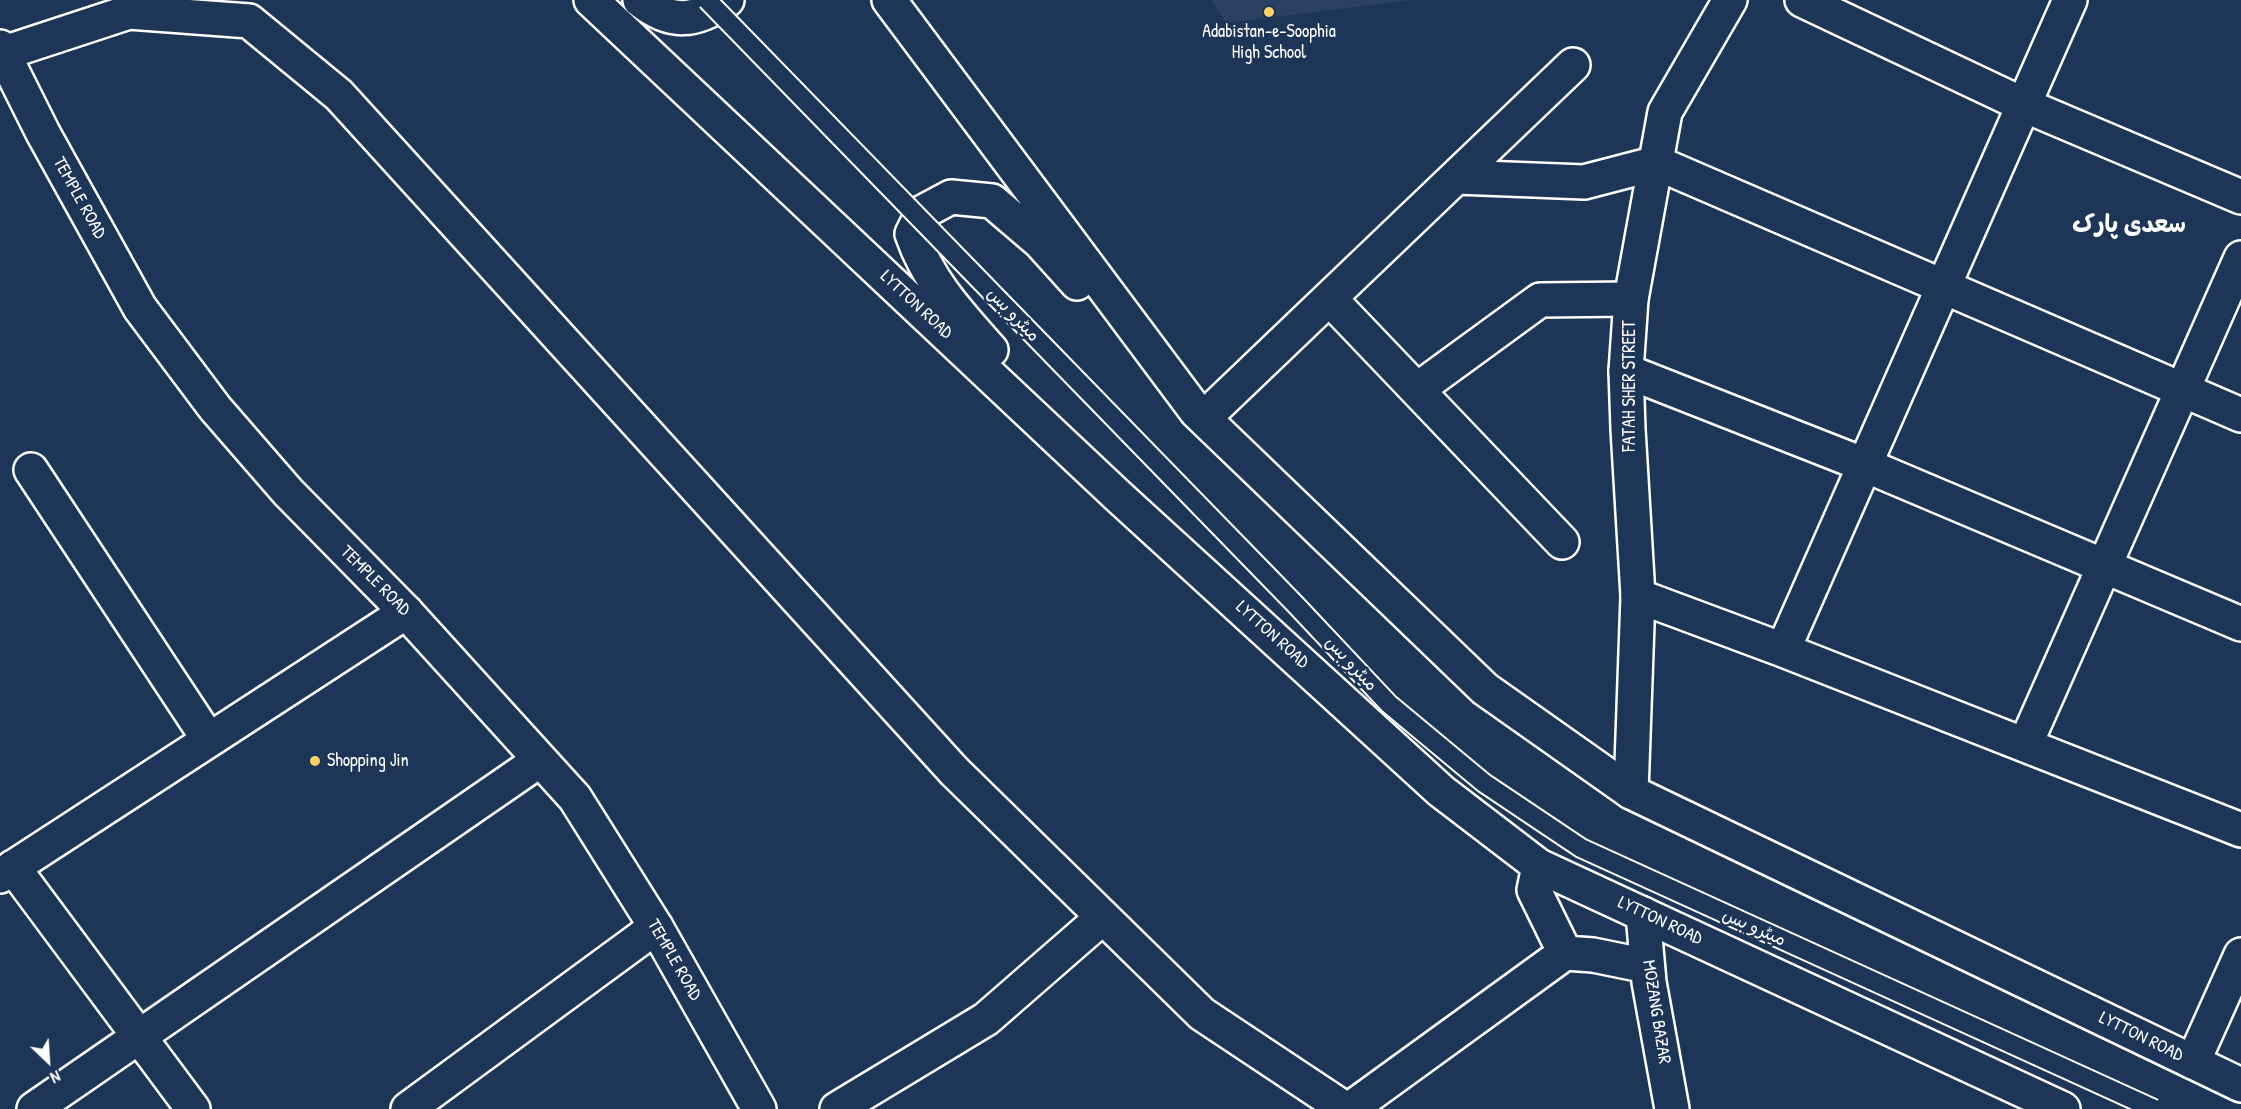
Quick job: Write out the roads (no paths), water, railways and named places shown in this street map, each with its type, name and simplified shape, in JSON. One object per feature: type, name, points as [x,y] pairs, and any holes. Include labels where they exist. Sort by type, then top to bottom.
[{"type":"street","name":"LYTTON ROAD","points":[[591,0],[1118,496],[1441,791],[1539,866],[2064,1109]]},
{"type":"street","points":[[640,0],[660,14],[672,18],[709,12],[727,0]]},
{"type":"street","name":"LYTTON ROAD","points":[[889,0],[1200,414],[1485,689],[1631,792],[2241,1085]]},
{"type":"street","name":"FATAH SHER STREET","points":[[1631,792],[1638,596],[1626,371],[1631,299],[1665,112],[1730,0]]},
{"type":"street","points":[[1802,0],[2024,105],[2241,197]]},
{"type":"street","points":[[1783,650],[2070,0]]},
{"type":"street","points":[[2,50],[129,12],[249,21],[339,95],[954,771],[1202,1014],[1345,1109]]},
{"type":"street","name":"TEMPLE ROAD","points":[[2,50],[43,133],[140,308],[215,408],[280,484],[406,612],[575,798],[656,927],[759,1109]]},
{"type":"street","points":[[1118,496],[948,300],[922,263],[912,234],[923,213],[951,197],[992,201],[1040,242],[1200,414],[1330,299],[1573,65]]},
{"type":"street","points":[[1457,177],[1584,182],[1657,164],[2241,415]]},
{"type":"street","points":[[2025,745],[2241,258]]},
{"type":"street","points":[[1330,299],[1562,542]]},
{"type":"street","points":[[1418,389],[1540,300],[1631,299]]},
{"type":"street","points":[[1626,371],[1865,465],[2241,624]]},
{"type":"street","points":[[31,470],[209,740]]},
{"type":"street","points":[[1638,596],[1783,650],[2241,830]]},
{"type":"street","points":[[193,1109],[139,1036],[7,872],[406,612]]},
{"type":"street","points":[[34,1109],[540,760]]},
{"type":"street","points":[[1539,866],[1534,890],[1565,953]]},
{"type":"street","name":"MOZANG BAZAR","points":[[1643,914],[1647,966],[1672,1109]]},
{"type":"street","points":[[837,1109],[986,1018],[1103,917]]},
{"type":"street","points":[[408,1109],[656,927]]},
{"type":"street","points":[[1350,1109],[1565,953],[1593,955],[1647,966]]},
{"type":"street","points":[[2193,1062],[2241,956]]},
{"type":"lane","name":"میٹرو بس","points":[[707,0],[1295,604],[1389,704],[1484,783],[1581,848],[2154,1109]]},
{"type":"place","name":"Adabistan-e-Soophia High School","points":[[1269,12]]},
{"type":"place","name":"Shopping Jin","points":[[315,761]]},
{"type":"district","name":"سعدی پارک","points":[[2129,226]]}]
